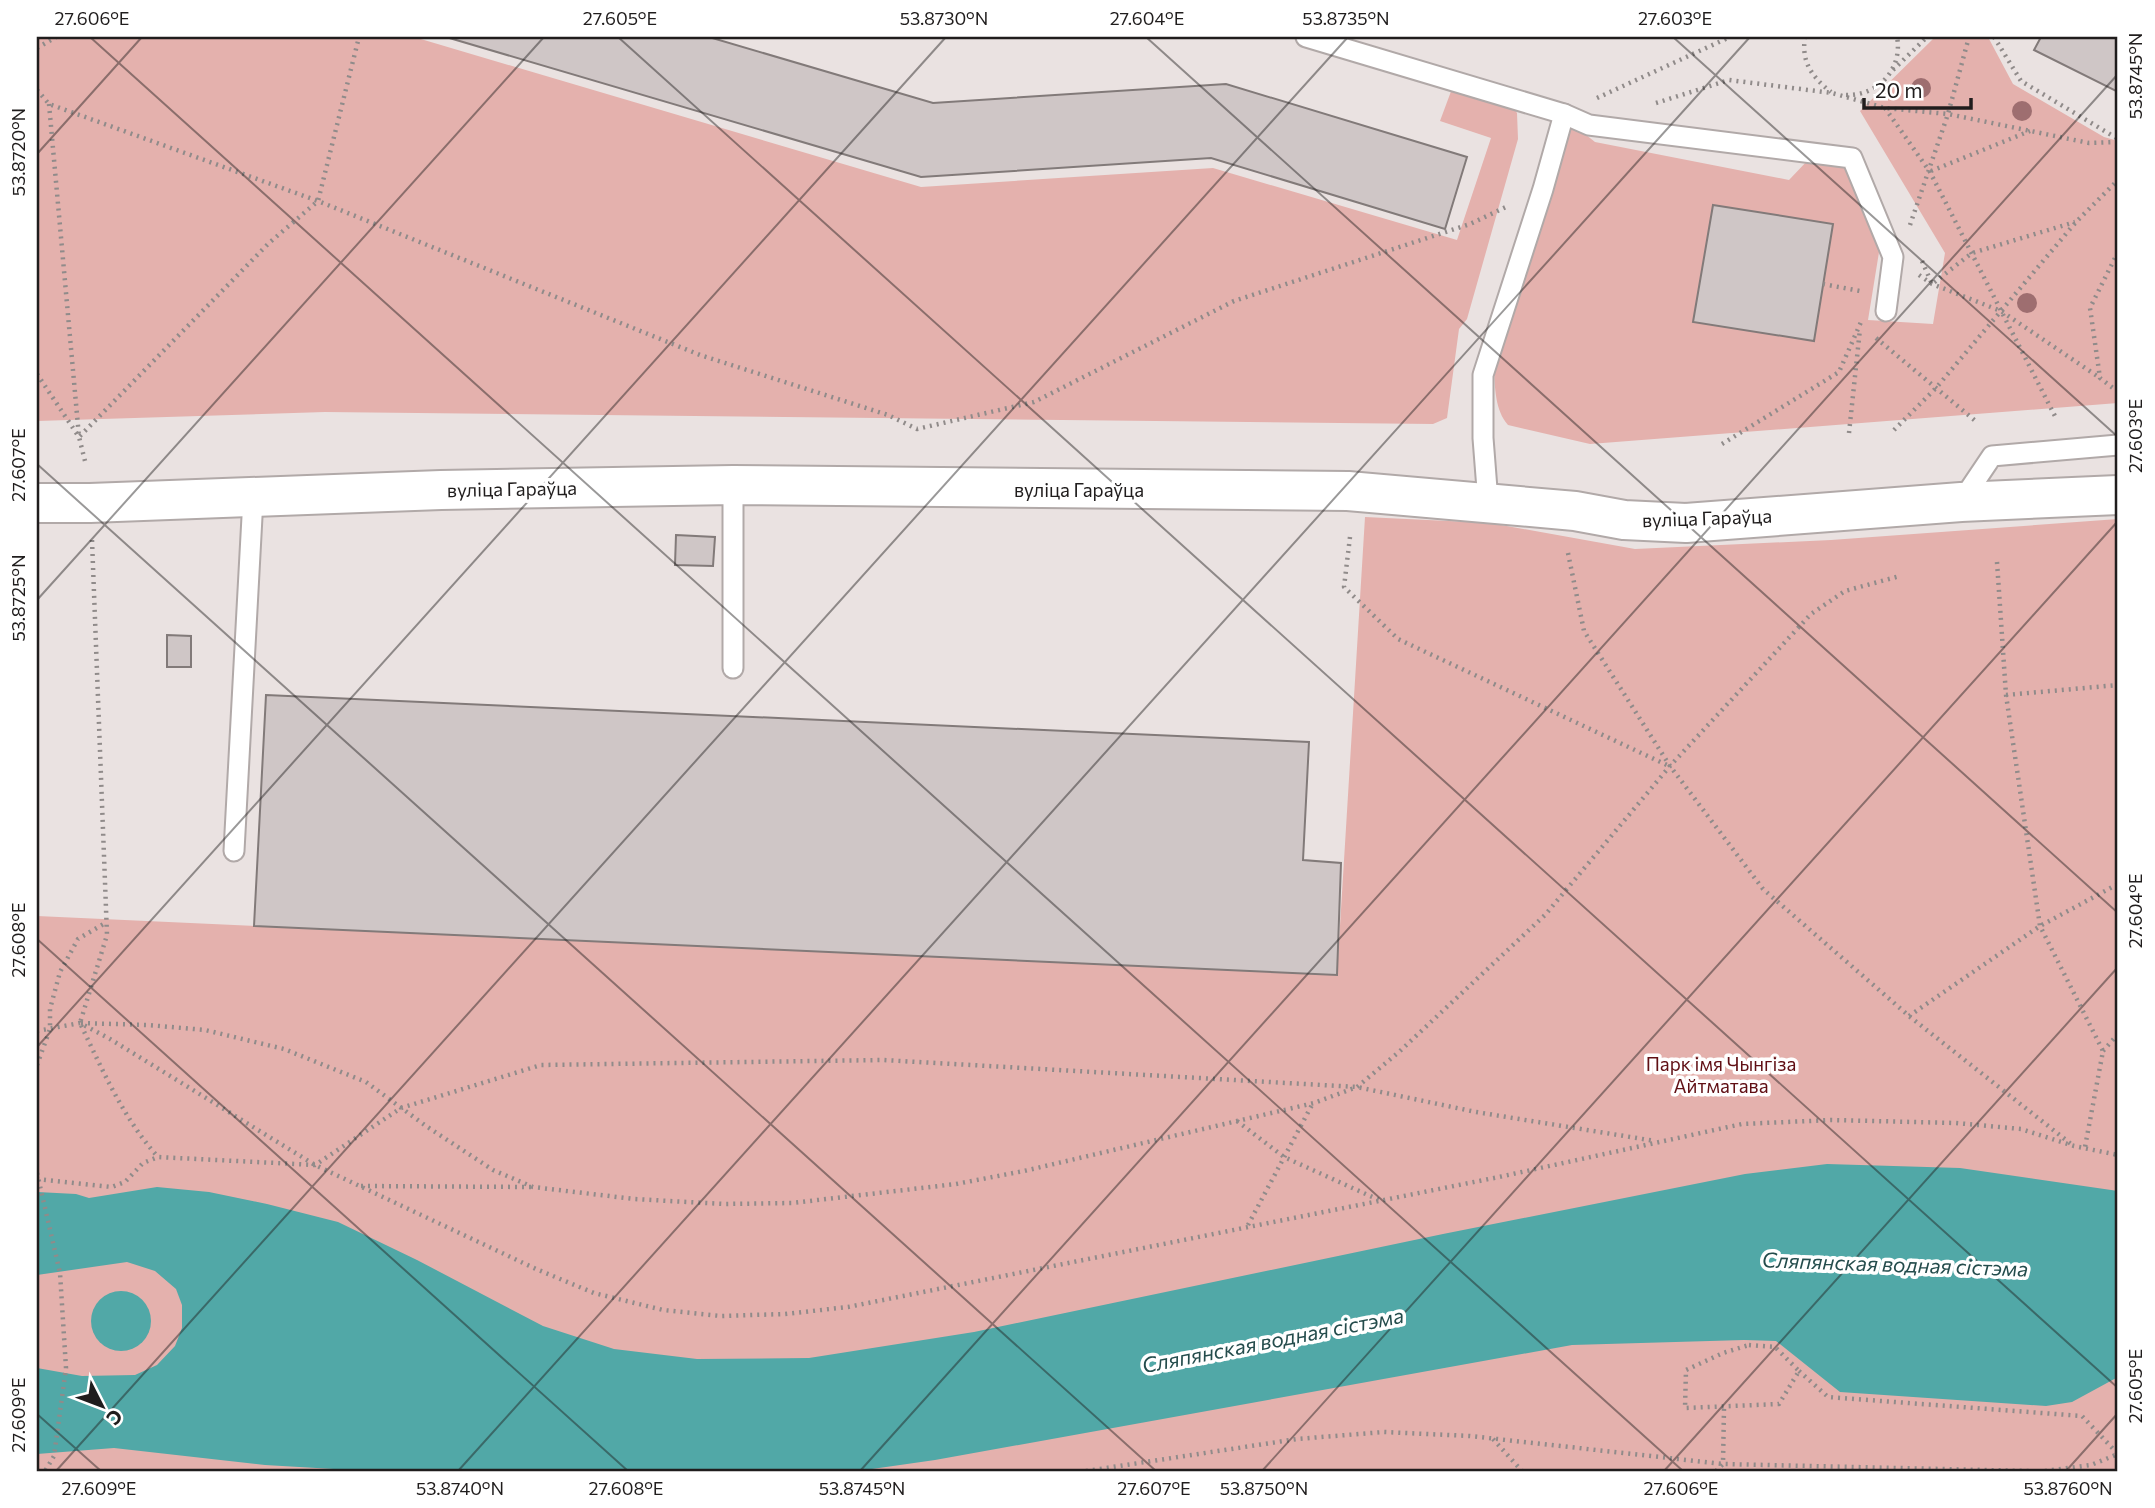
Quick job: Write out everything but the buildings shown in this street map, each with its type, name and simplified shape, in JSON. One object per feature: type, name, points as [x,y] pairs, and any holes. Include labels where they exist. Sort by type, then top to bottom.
[{"type":"street","name":"вуліца Гараўца","points":[[37,503],[441,490],[733,485],[1348,491],[1575,511],[1624,520],[1686,523],[1961,502],[2118,495]]},
{"type":"lane","points":[[1306,37],[1564,114],[1588,125],[1852,158],[1893,257],[1886,311]]},
{"type":"lane","points":[[1488,502],[1483,438],[1483,375],[1543,189],[1564,114]]},
{"type":"lane","points":[[1961,502],[1992,456],[2118,444]]},
{"type":"lane","points":[[733,485],[733,668]]},
{"type":"lane","points":[[234,851],[253,498]]},
{"type":"path","points":[[37,48],[56,37]]},
{"type":"path","points":[[79,437],[269,243],[318,201],[359,37]]},
{"type":"path","points":[[1564,114],[1647,73],[1730,37]]},
{"type":"path","points":[[1805,37],[1803,47],[1806,63],[1814,78],[1832,93],[1885,108],[1948,114],[2089,143],[2118,141]]},
{"type":"path","points":[[1892,70],[1898,56],[1897,37]]},
{"type":"path","points":[[1652,104],[1729,80],[1856,95],[1871,91],[1883,82],[1927,37]]},
{"type":"path","points":[[1969,37],[1930,172],[1908,232],[1893,257],[1932,284],[2001,311],[2118,391]]},
{"type":"path","points":[[1994,37],[2021,81],[2118,141]]},
{"type":"path","points":[[37,90],[49,104],[318,201],[700,355],[888,415],[918,429],[1034,402],[1234,301],[1470,224],[1543,189]]},
{"type":"path","points":[[49,104],[79,437],[88,473]]},
{"type":"path","points":[[1885,108],[1930,172],[2056,418]]},
{"type":"path","points":[[1930,172],[2031,131]]},
{"type":"path","points":[[1894,430],[1936,388],[2076,222],[2118,180]]},
{"type":"path","points":[[1932,284],[1972,253],[2076,222]]},
{"type":"path","points":[[1908,232],[1932,284]]},
{"type":"path","points":[[2100,378],[2090,308],[2118,252]]},
{"type":"path","points":[[1823,284],[1866,292]]},
{"type":"path","points":[[1849,433],[1862,314]]},
{"type":"path","points":[[1860,325],[1978,423]]},
{"type":"path","points":[[1722,444],[1839,372],[1860,325]]},
{"type":"path","points":[[37,374],[79,437]]},
{"type":"path","points":[[92,532],[107,935],[80,1023],[121,1104],[141,1138],[158,1157]]},
{"type":"path","points":[[1350,537],[1344,587],[1398,639],[1670,766]]},
{"type":"path","points":[[1568,553],[1584,631],[1670,766],[1763,889],[1909,1016],[2074,1146]]},
{"type":"path","points":[[1997,562],[2006,695],[2040,926],[2103,1051]]},
{"type":"path","points":[[357,1186],[533,1187],[634,1199],[724,1204],[792,1203],[956,1184],[1024,1171],[1314,1103],[1357,1087],[1400,1051],[1545,915],[1670,766],[1811,614],[1845,591],[1900,576]]},
{"type":"path","points":[[2006,695],[2118,685]]},
{"type":"path","points":[[1909,1016],[2040,926],[2118,884]]},
{"type":"path","points":[[37,1065],[50,1029],[50,1009],[60,972],[78,939],[107,922]]},
{"type":"path","points":[[80,1023],[315,1165],[536,1269],[594,1293],[663,1311],[721,1316],[785,1314],[848,1307],[1742,1124],[1831,1120],[1956,1123],[2021,1129],[2074,1146],[2118,1155]]},
{"type":"path","points":[[37,1031],[80,1023],[148,1025],[205,1030],[284,1049],[366,1082],[493,1170],[533,1187]]},
{"type":"path","points":[[2085,1147],[2103,1051],[2118,1034]]},
{"type":"path","points":[[38,1179],[111,1187],[125,1182],[143,1163],[158,1157],[315,1165],[401,1108],[541,1065],[883,1060],[1357,1087],[1476,1112],[1659,1142]]},
{"type":"path","points":[[1247,1226],[1314,1103]]},
{"type":"path","points":[[1237,1121],[1284,1157],[1378,1200]]},
{"type":"path","points":[[37,1173],[60,1273],[66,1368],[54,1456],[46,1471]]},
{"type":"path","points":[[1799,1371],[1779,1404],[1685,1408],[1686,1370],[1723,1353],[1749,1345],[1775,1347],[1828,1397],[2082,1416],[2118,1454],[2091,1465],[2045,1471]]},
{"type":"path","points":[[1716,1471],[1723,1464],[1724,1408]]},
{"type":"path","points":[[1086,1471],[1297,1438],[1384,1432],[1492,1438],[1723,1464],[2029,1471]]},
{"type":"path","points":[[1492,1438],[1522,1471]]},
{"type":"green space","points":[[37,37],[414,37],[921,187],[1213,168],[1457,240],[1491,138],[1440,121],[1453,86],[1510,103],[1517,113],[1518,139],[1467,319],[1459,329],[1447,418],[1433,424],[325,412],[37,421]]},
{"type":"green space","points":[[1935,37],[1988,37],[2013,84],[2104,137],[2118,141],[2118,304],[2115,310],[2118,312],[2118,403],[1590,444],[1508,425],[1498,406],[1494,369],[1566,119],[1595,142],[1789,180],[1809,159],[1843,164],[1880,246],[1868,320],[1933,324],[1945,253],[1860,111]]},
{"type":"green space","name":"Парк імя Чынгіза Айтматава","points":[[1365,517],[1490,523],[1635,549],[1831,540],[2118,519],[2118,1471],[37,1471],[37,916],[1337,975]]},
{"type":"water","name":"Сляпянская водная сістэма","points":[[1827,1164],[1960,1168],[2118,1191],[2118,1377],[2072,1402],[2046,1406],[1840,1392],[1776,1341],[1572,1345],[935,1460],[858,1471],[368,1471],[265,1465],[114,1448],[37,1454],[37,1368],[82,1376],[135,1375],[157,1365],[175,1346],[182,1328],[182,1305],[176,1289],[155,1271],[127,1262],[37,1275],[37,1192],[76,1194],[89,1198],[157,1187],[209,1192],[267,1204],[338,1222],[543,1326],[614,1349],[697,1359],[809,1358],[974,1332],[1745,1174]]},
{"type":"water","points":[[121,1291],[142,1300],[151,1321],[142,1342],[121,1351],[100,1342],[91,1321],[100,1300]]}]
